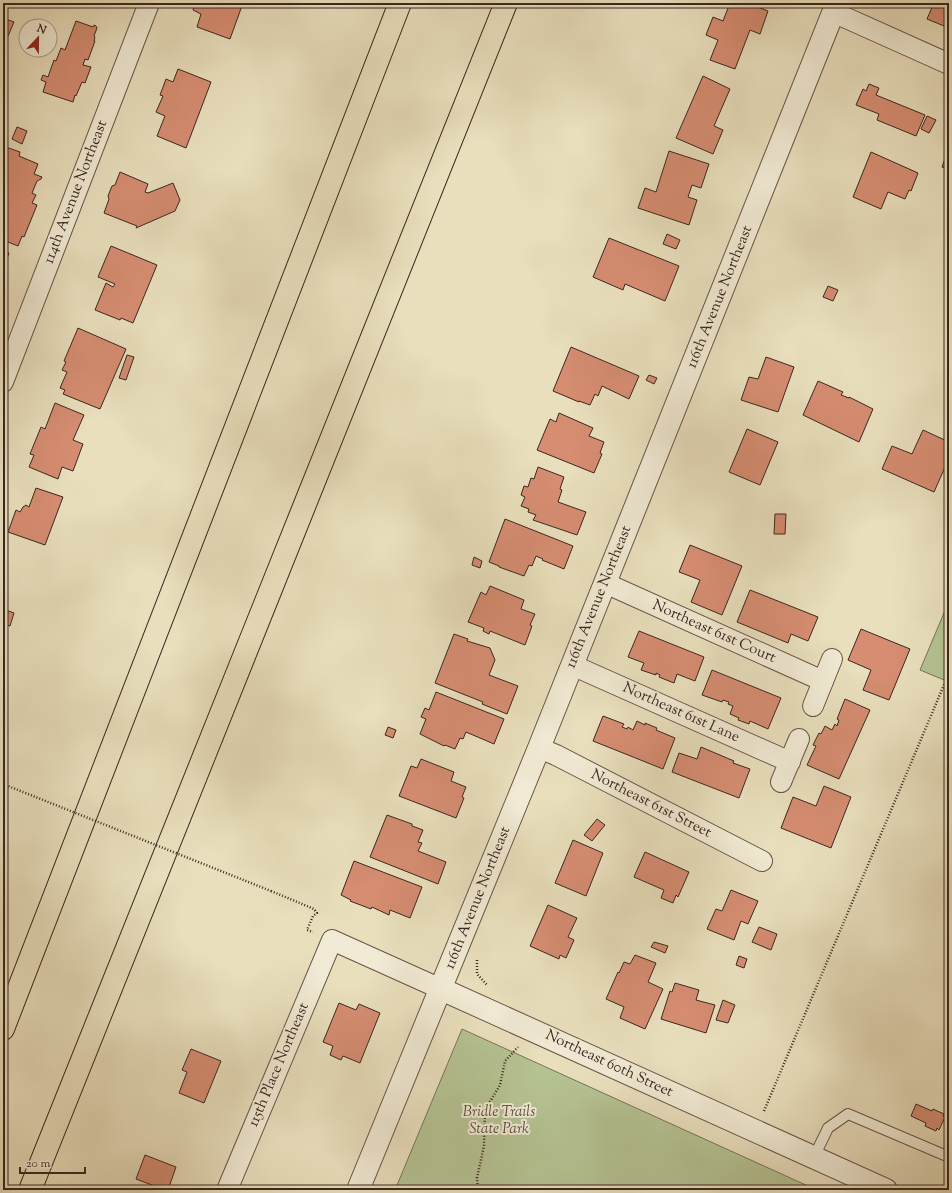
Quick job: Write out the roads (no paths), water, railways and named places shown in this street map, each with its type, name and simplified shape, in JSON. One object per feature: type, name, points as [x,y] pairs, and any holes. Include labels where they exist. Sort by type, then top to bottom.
[{"type":"highway","points":[[3,1029],[400,3]]},
{"type":"highway","points":[[30,1190],[506,3]]},
{"type":"street","name":"114th Avenue Northeast","points":[[3,382],[149,3]]},
{"type":"street","points":[[835,8],[949,64]]},
{"type":"street","name":"116th Avenue Northeast","points":[[358,1190],[539,748],[835,8]]},
{"type":"street","name":"Northeast 61st Court","points":[[605,583],[822,681]]},
{"type":"street","points":[[812,706],[832,659]]},
{"type":"street","name":"Northeast 61st Lane","points":[[572,665],[790,762]]},
{"type":"street","points":[[781,782],[799,739]]},
{"type":"street","name":"Northeast 61st Street","points":[[539,748],[556,755],[762,861]]},
{"type":"street","name":"Northeast 60th Street","points":[[332,940],[886,1190]]},
{"type":"street","name":"115th Place Northeast","points":[[227,1190],[332,940]]},
{"type":"lane","points":[[814,1158],[828,1128],[848,1114],[949,1157]]},
{"type":"park label","name":"Bridle Trails State Park","points":[[499,1120]]}]
